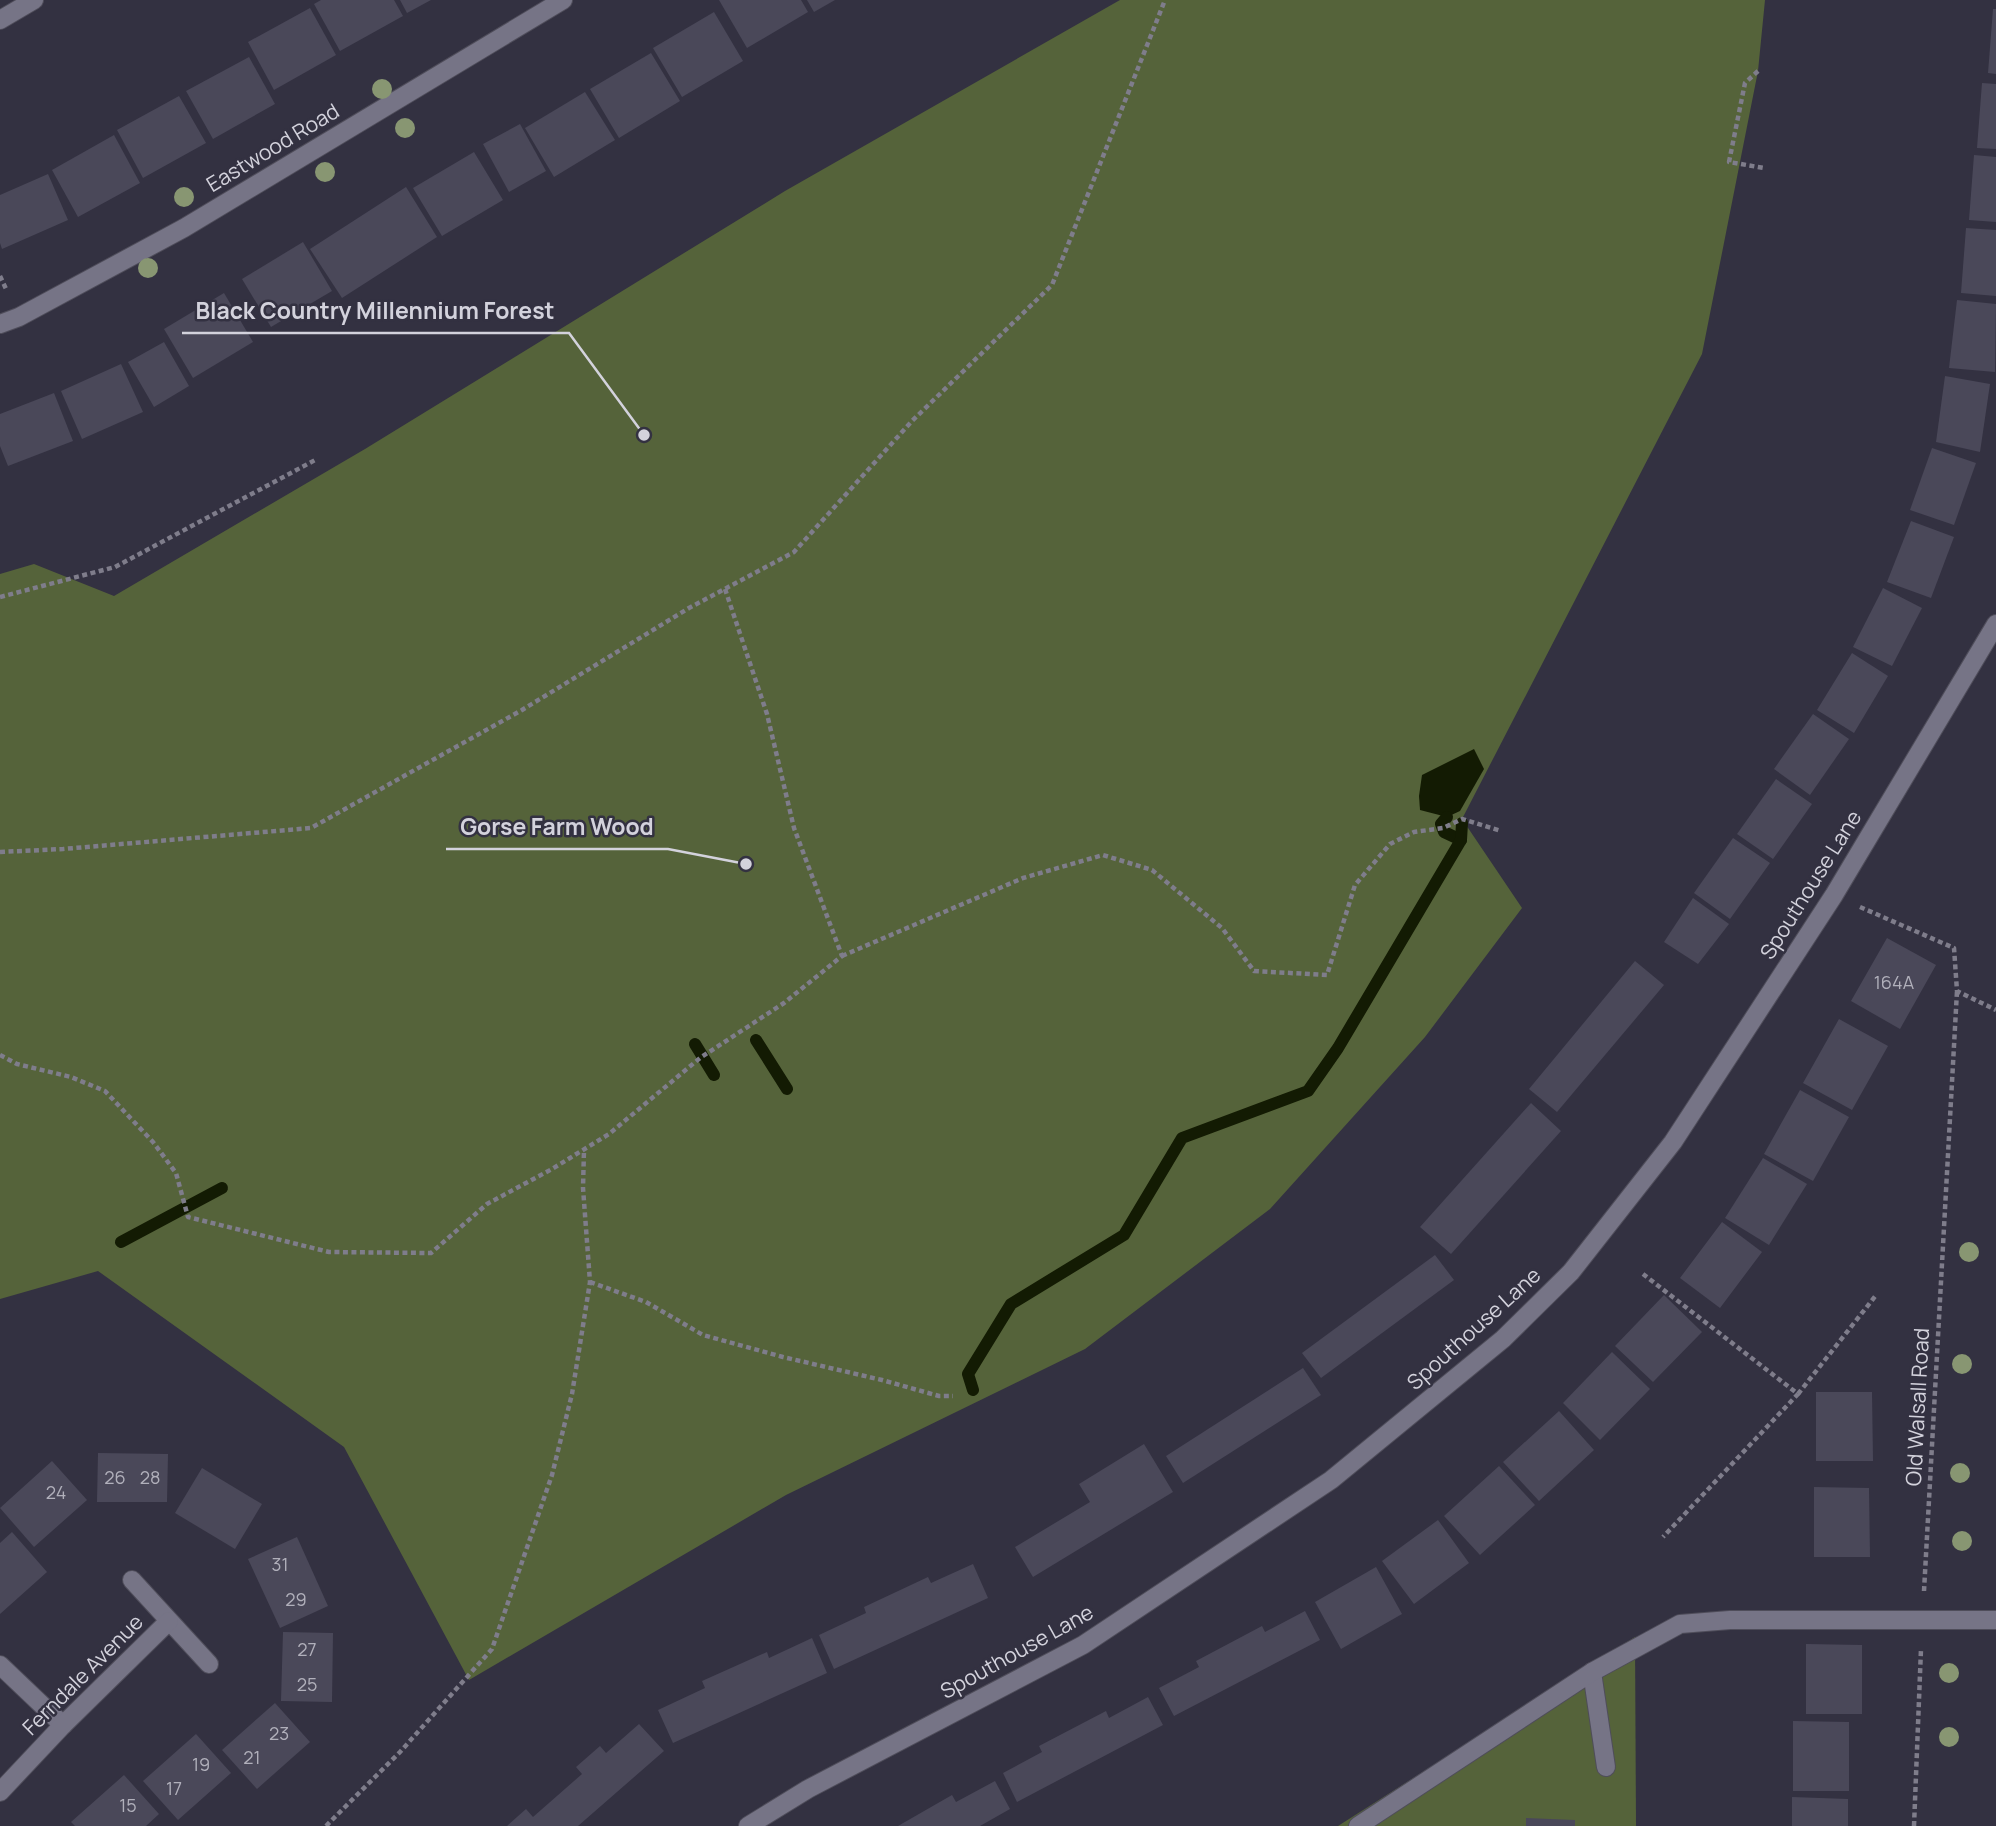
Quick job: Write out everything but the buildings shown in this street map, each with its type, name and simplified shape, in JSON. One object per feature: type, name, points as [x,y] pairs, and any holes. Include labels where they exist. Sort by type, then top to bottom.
[{"type":"street","points":[[0,20],[34,0]]},
{"type":"street","name":"Eastwood Road","points":[[0,324],[19,317],[184,228],[563,0]]},
{"type":"street","name":"Spouthouse Lane","points":[[748,1826],[808,1789],[1083,1645],[1331,1480],[1503,1339],[1571,1272],[1673,1142],[1834,895],[1996,624]]},
{"type":"street","name":"Ferndale Avenue","points":[[132,1580],[209,1664]]},
{"type":"street","points":[[1360,1826],[1592,1672],[1680,1624],[1730,1620],[1996,1620]]},
{"type":"street","name":"Ferndale Avenue","points":[[0,1792],[63,1725],[169,1621]]},
{"type":"street","points":[[0,1665],[63,1725]]},
{"type":"street","points":[[1592,1672],[1606,1766]]},
{"type":"path","points":[[0,852],[311,828],[522,710],[688,608],[794,552],[912,421],[1052,285],[1165,0]]},
{"type":"path","points":[[1758,71],[1745,83],[1730,162],[1764,168]]},
{"type":"path","points":[[0,597],[115,567],[317,459]]},
{"type":"path","points":[[724,589],[767,714],[794,828],[842,956]]},
{"type":"path","points":[[0,1055],[17,1064],[71,1077],[105,1091],[153,1142],[176,1173],[188,1217],[329,1252],[431,1253],[486,1204],[552,1169],[609,1134],[703,1057],[784,1003],[842,956],[1023,878],[1103,855],[1152,870],[1223,928],[1254,971],[1327,975],[1354,885],[1390,845],[1414,832],[1443,828],[1462,819],[1501,831]]},
{"type":"path","name":"Old Walsall Road","points":[[1834,895],[1954,948],[1957,991],[1922,1619],[1914,1826]]},
{"type":"path","points":[[1957,991],[1996,1010]]},
{"type":"path","points":[[326,1826],[400,1752],[492,1649],[552,1475],[572,1394],[590,1282],[583,1188],[584,1150]]},
{"type":"path","points":[[1643,1274],[1798,1394]]},
{"type":"path","points":[[590,1282],[646,1302],[703,1335],[939,1396],[953,1396]]},
{"type":"path","points":[[1663,1537],[1798,1394],[1877,1294]]},
{"type":"green space","points":[[1120,0],[1765,0],[1758,71],[1702,354],[1462,819],[1522,908],[1425,1037],[1270,1209],[1085,1349],[786,1495],[469,1680],[344,1447],[98,1271],[0,1299],[0,574],[34,564],[114,596],[365,449],[785,191]]},
{"type":"green space","points":[[1635,1637],[1636,1826],[1338,1826]]},
{"type":"shaded area","points":[[1474,749],[1484,769],[1460,811],[1447,817],[1420,810],[1422,775]]},
{"type":"waterway","points":[[1447,817],[1441,824],[1444,832],[1461,840]]},
{"type":"waterway","points":[[973,1390],[968,1374],[1011,1304],[1124,1235],[1182,1138],[1308,1091],[1338,1048],[1461,840],[1462,823]]},
{"type":"waterway","points":[[756,1040],[787,1089]]},
{"type":"waterway","points":[[695,1044],[714,1075]]},
{"type":"waterway","points":[[121,1242],[222,1188]]},
{"type":"place","name":"Black Country Millennium Forest","points":[[644,435]]},
{"type":"place","name":"Gorse Farm Wood","points":[[746,864]]}]
